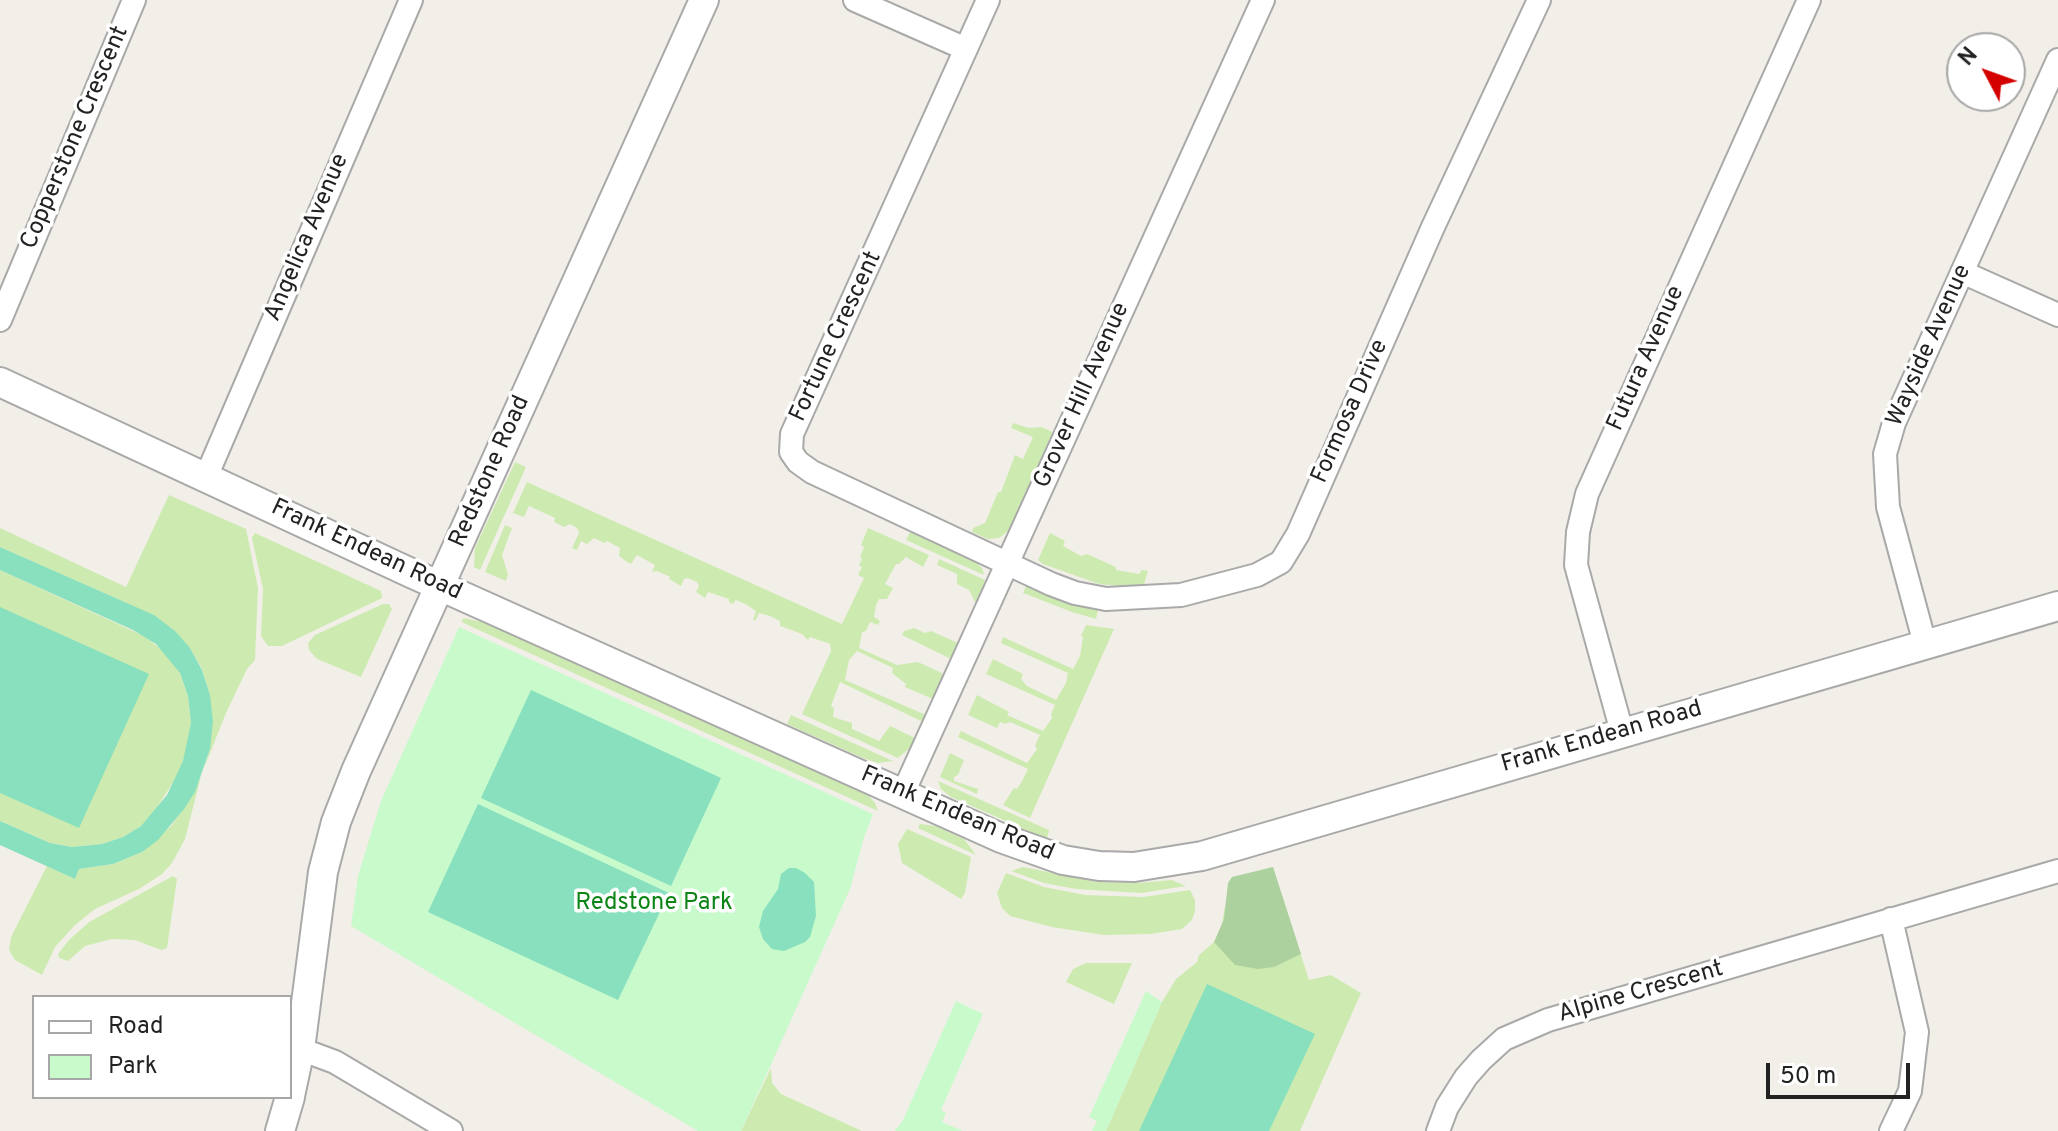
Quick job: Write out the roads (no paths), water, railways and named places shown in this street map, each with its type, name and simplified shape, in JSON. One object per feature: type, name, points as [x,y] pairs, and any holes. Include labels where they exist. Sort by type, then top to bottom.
[{"type":"street","name":"Copperstone Crescent","points":[[0,320],[134,0]]},
{"type":"street","name":"Angelica Avenue","points":[[206,477],[411,0]]},
{"type":"street","name":"Redstone Road","points":[[292,1087],[300,1049],[321,886],[336,822],[356,771],[704,0]]},
{"type":"street","points":[[855,0],[966,49]]},
{"type":"street","name":"Fortune Crescent","points":[[988,0],[792,434],[791,452],[798,462],[812,472],[1007,562]]},
{"type":"street","name":"Grover Hill Avenue","points":[[903,793],[1263,0]]},
{"type":"street","name":"Formosa Drive","points":[[1007,562],[1075,593],[1120,599],[1181,595],[1257,575],[1281,562],[1298,534],[1433,227],[1539,0]]},
{"type":"street","name":"Futura Avenue","points":[[1622,732],[1576,565],[1578,532],[1587,494],[1809,0]]},
{"type":"street","name":"Wayside Avenue","points":[[1925,644],[1888,507],[1885,454],[1894,423],[2058,60]]},
{"type":"street","points":[[1962,272],[2058,315]]},
{"type":"street","name":"Frank Endean Road","points":[[0,382],[440,585],[1032,851],[1099,866],[1134,867],[1202,856],[2058,606]]},
{"type":"street","name":"Alpine Crescent","points":[[1438,1131],[1447,1107],[1466,1077],[1504,1039],[1548,1020],[2058,871]]},
{"type":"street","points":[[1891,919],[1917,1032],[1910,1091],[1891,1131]]},
{"type":"street","points":[[300,1049],[335,1062],[451,1131]]},
{"type":"street","name":"Redstone Road","points":[[280,1131],[289,1099]]},
{"type":"park label","name":"Redstone Park","points":[[654,904]]}]
